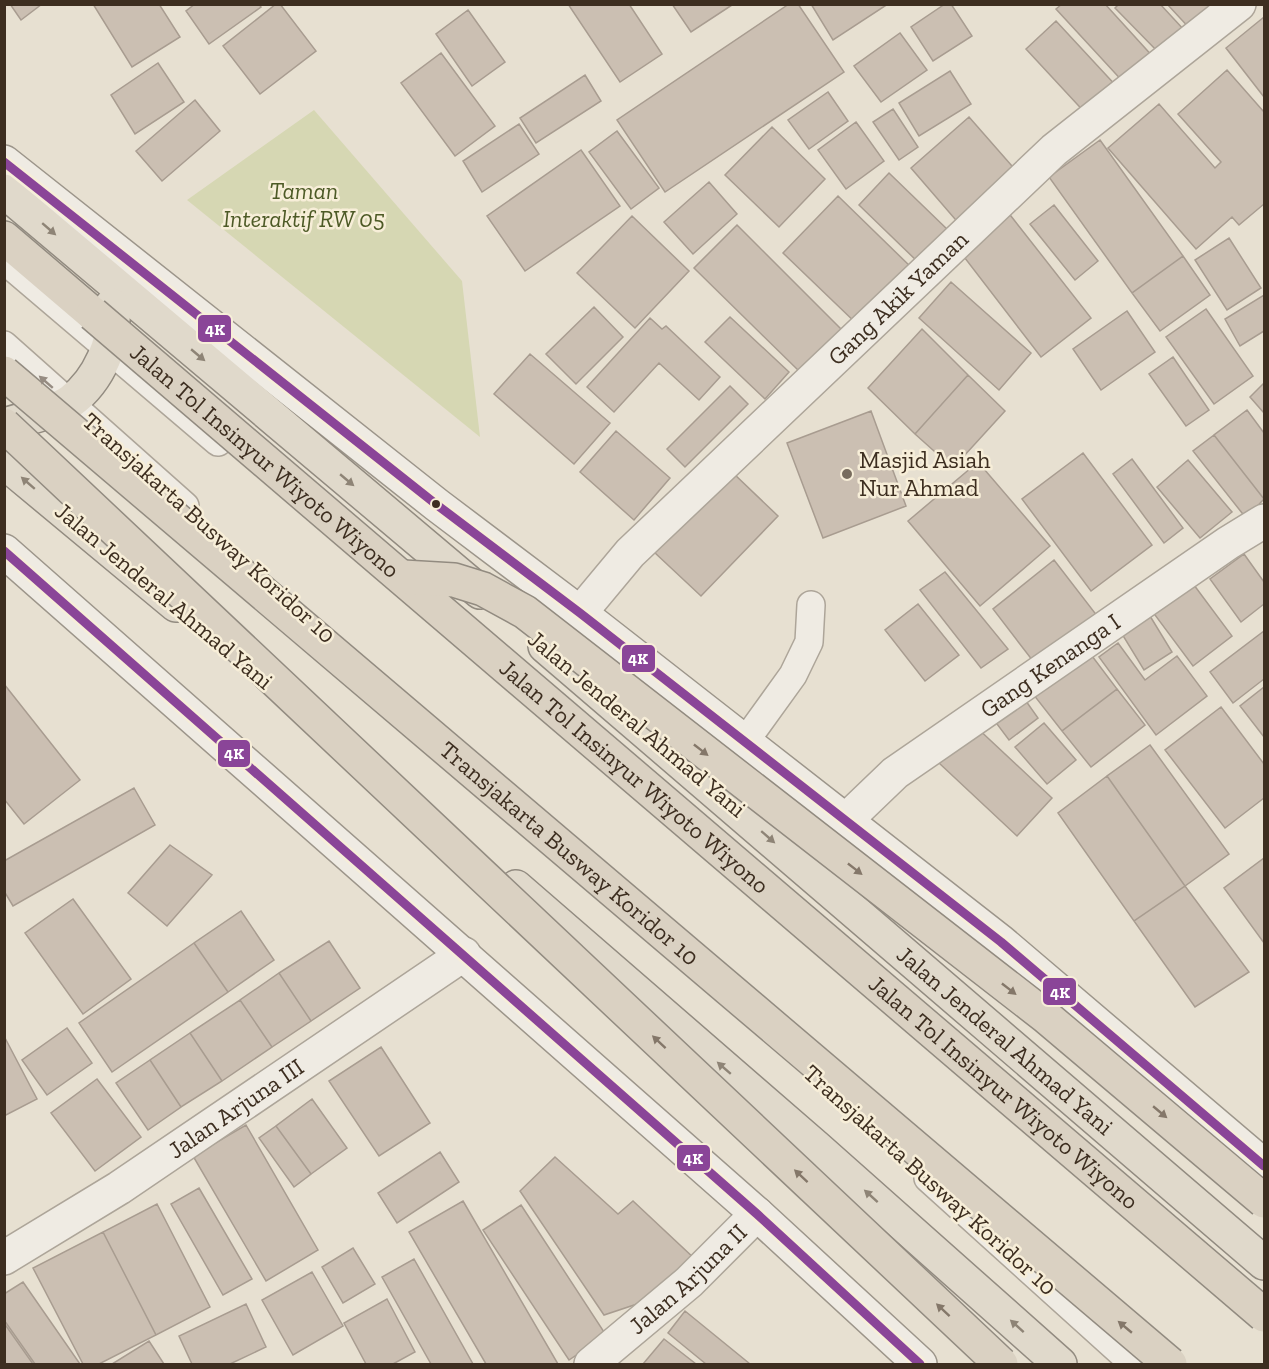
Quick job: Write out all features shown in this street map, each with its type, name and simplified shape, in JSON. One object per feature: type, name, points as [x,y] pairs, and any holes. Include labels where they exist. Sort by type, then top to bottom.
[{"type":"highway","name":"Jalan Jenderal Ahmad Yani","points":[[4,191],[578,674],[1264,1263]]},
{"type":"highway","name":"Jalan Tol Insinyur Wiyoto Wiyono","points":[[4,238],[403,576],[1264,1315]]},
{"type":"highway","points":[[108,280],[114,315],[108,350],[89,383],[70,403],[4,425],[1001,1365]]},
{"type":"highway","points":[[4,373],[1170,1365]]},
{"type":"highway","name":"Jalan Jenderal Ahmad Yani","points":[[4,462],[511,882],[817,1148],[1060,1365]]},
{"type":"highway","points":[[403,576],[464,583],[483,589],[525,612],[1045,1016],[1264,1201]]},
{"type":"main road","name":"Gang Akik Yaman","points":[[580,613],[630,553],[1054,150],[1239,4]]},
{"type":"main road","name":"Jalan Jenderal Ahmad Yani","points":[[4,162],[437,505],[580,613],[1001,942],[1259,1153]]},
{"type":"main road","name":"Gang Kenanga I","points":[[845,821],[895,773],[1228,543],[1264,522]]},
{"type":"main road","points":[[4,551],[757,1214],[920,1365]]},
{"type":"main road","name":"Jalan Arjuna III","points":[[4,1258],[119,1188],[464,954]]},
{"type":"main road","name":"Jalan Arjuna II","points":[[591,1365],[689,1282],[757,1214]]},
{"type":"lane","points":[[4,260],[108,350],[640,793],[1264,1297]]},
{"type":"lane","name":"Transjakarta Busway Koridor 10","points":[[4,345],[1134,1365]]},
{"type":"lane","points":[[744,743],[793,675],[809,642],[812,605]]},
{"type":"green space","name":"Taman Interaktif RW 05","points":[[314,110],[462,281],[480,437],[187,200]]},
{"type":"building","points":[[10,4],[42,4],[21,20]]},
{"type":"building","points":[[93,4],[159,4],[180,37],[132,67]]},
{"type":"building","points":[[195,4],[259,4],[261,7],[209,44],[186,11]]},
{"type":"building","points":[[276,4],[280,4],[316,51],[260,94],[223,46]]},
{"type":"building","points":[[568,4],[629,4],[662,54],[620,82]]},
{"type":"building","points":[[672,4],[732,4],[732,5],[691,32]]},
{"type":"building","points":[[789,4],[798,4],[844,72],[665,192],[617,120]]},
{"type":"building","points":[[811,4],[888,4],[833,40]]},
{"type":"building","points":[[945,4],[951,4],[972,36],[933,61],[911,27]]},
{"type":"building","points":[[1062,4],[1105,4],[1155,59],[1126,85],[1056,9]]},
{"type":"building","points":[[1119,4],[1160,4],[1185,31],[1160,54],[1115,8]]},
{"type":"building","points":[[1167,4],[1222,4],[1193,32]]},
{"type":"building","points":[[468,10],[505,62],[472,86],[436,34]]},
{"type":"building","points":[[1264,17],[1264,97],[1226,48]]},
{"type":"building","points":[[1056,21],[1119,89],[1089,117],[1026,49]]},
{"type":"building","points":[[900,33],[927,70],[881,102],[854,66]]},
{"type":"building","points":[[441,53],[495,126],[455,156],[401,83]]},
{"type":"building","points":[[158,63],[184,102],[135,134],[111,95]]},
{"type":"building","points":[[1227,70],[1264,112],[1264,204],[1239,225],[1232,217],[1196,249],[1108,148],[1159,104],[1215,168],[1221,162],[1178,114]]},
{"type":"building","points":[[950,71],[971,104],[919,136],[899,103]]},
{"type":"building","points":[[585,75],[601,101],[536,143],[520,118]]},
{"type":"building","points":[[828,92],[848,121],[809,149],[788,120]]},
{"type":"building","points":[[195,100],[220,131],[162,181],[136,151]]},
{"type":"building","points":[[893,109],[918,147],[899,160],[873,122]]},
{"type":"building","points":[[969,117],[1019,174],[961,226],[911,168]]},
{"type":"building","points":[[856,122],[884,161],[846,189],[818,150]]},
{"type":"building","points":[[519,124],[539,154],[482,192],[463,161]]},
{"type":"building","points":[[772,127],[825,179],[779,227],[725,175]]},
{"type":"building","points":[[617,131],[659,188],[631,209],[589,152]]},
{"type":"building","points":[[1100,140],[1183,256],[1132,293],[1049,177]]},
{"type":"building","points":[[581,150],[620,206],[525,271],[487,216]]},
{"type":"building","points":[[889,173],[950,232],[920,264],[859,205]]},
{"type":"building","points":[[709,182],[737,214],[693,254],[664,222]]},
{"type":"building","points":[[838,196],[915,271],[860,327],[783,253]]},
{"type":"building","points":[[1054,205],[1098,261],[1075,280],[1030,224]]},
{"type":"building","points":[[1007,211],[1091,318],[1041,357],[958,249]]},
{"type":"building","points":[[632,216],[689,271],[635,328],[577,273]]},
{"type":"building","points":[[737,225],[843,331],[801,373],[694,268]]},
{"type":"building","points":[[1229,238],[1261,288],[1227,310],[1195,260]]},
{"type":"building","points":[[1183,256],[1210,295],[1160,331],[1132,293]]},
{"type":"building","points":[[951,282],[1031,353],[999,390],[919,318]]},
{"type":"building","points":[[1264,295],[1264,331],[1240,346],[1225,319]]},
{"type":"building","points":[[594,307],[623,337],[576,384],[546,354]]},
{"type":"building","points":[[1206,309],[1253,376],[1214,404],[1166,337]]},
{"type":"building","points":[[1127,311],[1155,352],[1101,390],[1073,349]]},
{"type":"building","points":[[730,317],[789,372],[765,399],[705,342]]},
{"type":"building","points":[[650,318],[662,329],[666,326],[720,377],[699,400],[659,363],[614,412],[587,387]]},
{"type":"building","points":[[922,329],[968,375],[915,434],[868,388]]},
{"type":"building","points":[[530,354],[610,423],[574,464],[494,394]]},
{"type":"building","points":[[1173,357],[1209,410],[1186,426],[1149,374]]},
{"type":"building","points":[[968,375],[1005,411],[953,468],[915,434]]},
{"type":"building","points":[[1264,383],[1264,413],[1250,397]]},
{"type":"building","points":[[730,386],[748,404],[685,467],[667,449]]},
{"type":"building","points":[[1247,410],[1264,433],[1264,499],[1214,435]]},
{"type":"building","name":"Masjid Asiah Nur Ahmad","points":[[871,411],[906,506],[823,538],[787,443]]},
{"type":"building","points":[[616,431],[670,478],[634,520],[580,472]]},
{"type":"building","points":[[1214,435],[1264,499],[1246,518],[1193,451]]},
{"type":"building","points":[[1083,453],[1152,545],[1091,591],[1022,499]]},
{"type":"building","points":[[1132,459],[1183,528],[1164,543],[1113,474]]},
{"type":"building","points":[[1188,460],[1232,512],[1200,538],[1157,487]]},
{"type":"building","points":[[978,462],[1050,546],[980,606],[908,521]]},
{"type":"building","points":[[732,472],[778,516],[701,596],[654,552]]},
{"type":"building","points":[[1244,554],[1264,582],[1264,604],[1241,622],[1210,579]]},
{"type":"building","points":[[1054,560],[1098,617],[1036,665],[993,609]]},
{"type":"building","points":[[945,572],[1008,649],[981,668],[920,590]]},
{"type":"building","points":[[1191,581],[1232,636],[1193,666],[1152,611]]},
{"type":"building","points":[[918,604],[959,655],[925,681],[885,630]]},
{"type":"building","points":[[1150,616],[1172,652],[1144,670],[1122,634]]},
{"type":"building","points":[[1264,631],[1264,679],[1233,703],[1210,672]]},
{"type":"building","points":[[1118,643],[1145,680],[1177,656],[1207,696],[1156,735],[1099,657]]},
{"type":"building","points":[[1089,652],[1117,689],[1062,731],[1033,694]]},
{"type":"building","points":[[4,684],[80,780],[24,824],[4,799]]},
{"type":"building","points":[[1264,687],[1264,737],[1240,706]]},
{"type":"building","points":[[1117,689],[1145,725],[1091,767],[1062,731]]},
{"type":"building","points":[[1021,694],[1038,718],[1009,740],[991,716]]},
{"type":"building","points":[[1221,707],[1264,764],[1264,798],[1225,828],[1165,750]]},
{"type":"building","points":[[1044,723],[1076,760],[1047,784],[1015,747]]},
{"type":"building","points":[[974,725],[1052,798],[1017,836],[939,763]]},
{"type":"building","points":[[1150,745],[1229,854],[1185,886],[1107,776]]},
{"type":"building","points":[[1107,776],[1185,886],[1134,921],[1058,813]]},
{"type":"building","points":[[134,788],[155,825],[13,906],[4,891],[4,861]]},
{"type":"building","points":[[170,845],[212,875],[167,926],[128,893]]},
{"type":"building","points":[[1264,858],[1264,943],[1224,888]]},
{"type":"building","points":[[1185,886],[1249,972],[1195,1007],[1134,921]]},
{"type":"building","points":[[73,899],[131,979],[83,1014],[25,933]]},
{"type":"building","points":[[241,911],[274,960],[228,992],[194,943]]},
{"type":"building","points":[[329,941],[360,988],[311,1021],[279,973]]},
{"type":"building","points":[[194,943],[228,992],[112,1072],[79,1023]]},
{"type":"building","points":[[279,973],[311,1021],[272,1047],[240,1000]]},
{"type":"building","points":[[240,1000],[272,1047],[222,1081],[190,1033]]},
{"type":"building","points":[[67,1028],[92,1063],[47,1095],[22,1060]]},
{"type":"building","points":[[190,1033],[222,1081],[181,1107],[150,1060]]},
{"type":"building","points":[[4,1036],[37,1099],[4,1116]]},
{"type":"building","points":[[381,1047],[430,1123],[379,1156],[329,1081]]},
{"type":"building","points":[[150,1060],[181,1107],[148,1130],[116,1083]]},
{"type":"building","points":[[97,1079],[141,1137],[95,1171],[51,1113]]},
{"type":"building","points":[[312,1099],[347,1148],[311,1174],[276,1126]]},
{"type":"building","points":[[246,1125],[318,1250],[266,1281],[193,1156]]},
{"type":"building","points":[[276,1126],[311,1174],[294,1187],[259,1138]]},
{"type":"building","points":[[440,1152],[459,1182],[397,1223],[378,1193]]},
{"type":"building","points":[[555,1157],[618,1214],[633,1201],[697,1261],[646,1301],[604,1315],[520,1191]]},
{"type":"building","points":[[199,1188],[252,1279],[223,1295],[171,1204]]},
{"type":"building","points":[[463,1201],[558,1364],[486,1364],[409,1232]]},
{"type":"building","points":[[157,1204],[210,1307],[156,1335],[103,1232]]},
{"type":"building","points":[[521,1205],[606,1335],[569,1360],[483,1230]]},
{"type":"building","points":[[103,1232],[156,1335],[99,1364],[83,1364],[33,1268]]},
{"type":"building","points":[[353,1248],[375,1284],[343,1303],[322,1267]]},
{"type":"building","points":[[414,1259],[473,1364],[431,1364],[382,1277]]},
{"type":"building","points":[[312,1272],[343,1326],[293,1355],[262,1300]]},
{"type":"building","points":[[23,1282],[80,1364],[35,1364],[4,1320],[4,1294]]},
{"type":"building","points":[[387,1299],[415,1352],[393,1364],[366,1364],[344,1323]]},
{"type":"building","points":[[246,1304],[266,1347],[230,1364],[192,1364],[179,1336]]},
{"type":"building","points":[[685,1311],[750,1364],[706,1364],[668,1333]]},
{"type":"building","points":[[4,1323],[33,1364],[4,1364]]},
{"type":"building","points":[[664,1339],[696,1364],[643,1364]]},
{"type":"building","points":[[149,1341],[164,1364],[112,1364]]},
{"type":"transit line","name":"4K","points":[[4,162],[437,505],[580,613],[1001,942],[1264,1166]]},
{"type":"transit line","name":"4K","points":[[4,551],[757,1214],[920,1364]]},
{"type":"place","name":"Masjid Asiah Nur Ahmad","points":[[847,474]]}]
